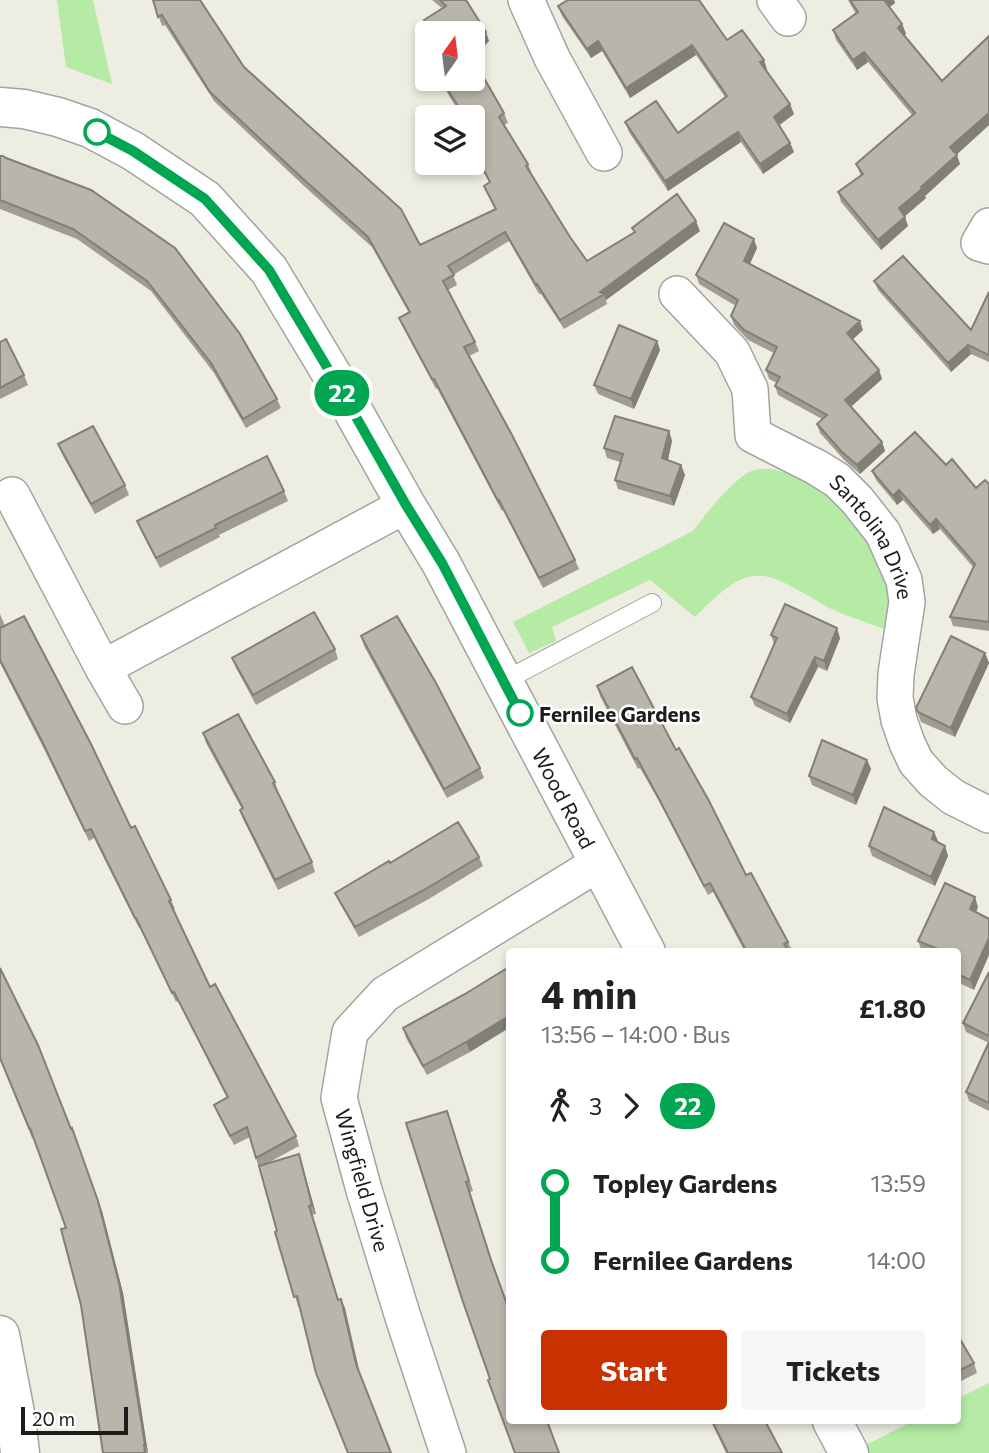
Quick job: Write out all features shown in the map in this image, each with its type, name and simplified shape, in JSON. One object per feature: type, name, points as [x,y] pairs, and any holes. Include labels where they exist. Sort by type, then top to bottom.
[{"type":"street","points":[[526,0],[552,58],[604,153]]},
{"type":"street","name":"Wood Road","points":[[0,107],[24,109],[58,117],[90,128],[133,151],[205,199],[269,270],[442,563],[644,948]]},
{"type":"street","points":[[989,226],[979,243],[989,246]]},
{"type":"street","name":"Santolina Drive","points":[[677,294],[732,352],[750,389],[753,435],[836,480],[857,500],[883,533],[904,580],[907,602],[895,698],[907,743],[916,762],[933,780],[953,797],[989,815]]},
{"type":"street","points":[[12,495],[125,706]]},
{"type":"street","points":[[103,668],[406,505]]},
{"type":"street","name":"Wingfield Drive","points":[[448,1453],[368,1203],[339,1098],[350,1032],[384,994],[599,863]]},
{"type":"street","points":[[0,1335],[12,1431]]},
{"type":"street","points":[[834,1424],[849,1453]]},
{"type":"lane","points":[[503,681],[652,603]]},
{"type":"green space","points":[[57,0],[93,0],[112,84],[66,67]]},
{"type":"green space","points":[[772,469],[802,478],[832,495],[868,536],[889,584],[889,631],[838,612],[785,583],[763,576],[737,581],[695,617],[650,580],[552,627],[556,641],[529,653],[513,622],[693,531],[738,480],[754,470]]},
{"type":"green space","points":[[989,1383],[989,1453],[857,1453],[856,1450],[907,1424],[961,1424],[961,1397]]},
{"type":"building","points":[[153,0],[200,0],[244,67],[401,209],[420,245],[496,209],[484,186],[490,182],[485,173],[485,105],[457,105],[449,91],[485,91],[485,80],[504,113],[499,117],[528,164],[526,166],[587,261],[635,232],[632,228],[677,194],[696,221],[600,292],[604,294],[560,320],[505,232],[448,266],[454,275],[443,281],[475,342],[464,347],[575,560],[539,578],[399,318],[410,312],[368,237],[210,92],[162,15],[158,17]]},
{"type":"building","points":[[440,0],[466,0],[479,21],[424,21],[446,6]]},
{"type":"building","points":[[568,0],[699,0],[727,40],[742,30],[764,60],[760,62],[790,104],[774,117],[790,143],[760,164],[738,132],[665,181],[625,122],[656,101],[678,133],[727,96],[692,45],[626,88],[598,41],[587,49],[558,6]]},
{"type":"building","points":[[850,0],[884,0],[902,24],[898,28],[942,81],[989,36],[989,113],[950,147],[957,155],[899,208],[905,217],[878,240],[838,192],[863,174],[856,164],[915,113],[864,52],[853,60],[833,30],[858,12]]},
{"type":"building","points":[[0,156],[91,190],[175,248],[240,334],[277,399],[243,419],[211,363],[147,281],[73,229],[0,200]]},
{"type":"building","points":[[724,223],[754,239],[744,261],[860,321],[847,333],[879,370],[845,400],[882,442],[857,465],[817,424],[827,415],[775,386],[780,377],[766,370],[777,347],[744,330],[731,316],[738,300],[696,275]]},
{"type":"building","points":[[903,256],[971,330],[989,292],[989,355],[968,345],[948,363],[874,281]]},
{"type":"building","points":[[619,325],[657,341],[631,399],[594,385]]},
{"type":"building","points":[[6,339],[24,375],[0,388],[0,342]]},
{"type":"building","points":[[615,416],[669,431],[662,458],[681,465],[670,496],[615,480],[623,454],[604,448]]},
{"type":"building","points":[[93,426],[125,485],[91,504],[58,444]]},
{"type":"building","points":[[915,432],[946,465],[952,459],[976,488],[985,480],[989,484],[989,622],[950,617],[975,564],[936,519],[930,525],[899,490],[893,496],[872,471]]},
{"type":"building","points":[[267,456],[284,491],[156,558],[137,521]]},
{"type":"building","points":[[785,604],[837,628],[824,661],[815,657],[787,714],[751,697],[777,638],[771,635]]},
{"type":"building","points":[[314,612],[335,649],[253,695],[232,658]]},
{"type":"building","points":[[24,616],[91,744],[131,828],[135,826],[210,987],[215,984],[296,1136],[256,1158],[247,1127],[230,1136],[214,1105],[228,1097],[174,992],[172,993],[91,829],[85,831],[0,660],[0,628]]},
{"type":"building","points":[[397,616],[436,683],[480,768],[444,789],[361,636]]},
{"type":"building","points":[[951,636],[985,653],[951,728],[918,712],[916,708]]},
{"type":"building","points":[[632,667],[676,750],[679,748],[708,799],[746,875],[751,873],[788,942],[784,944],[786,948],[745,948],[710,883],[704,886],[597,686]]},
{"type":"building","points":[[238,714],[275,782],[273,783],[312,862],[275,880],[240,810],[243,808],[203,733]]},
{"type":"building","points":[[822,740],[867,760],[853,795],[809,776]]},
{"type":"building","points":[[884,807],[934,832],[932,839],[945,846],[931,877],[869,846]]},
{"type":"building","points":[[458,822],[479,857],[355,927],[335,893]]},
{"type":"building","points":[[945,883],[975,897],[970,909],[989,919],[989,938],[970,980],[961,976],[961,948],[935,948],[918,941]]},
{"type":"building","points":[[0,968],[38,1045],[98,1201],[119,1283],[145,1453],[103,1453],[81,1305],[61,1229],[66,1228],[30,1128],[0,1058]]},
{"type":"building","points":[[506,969],[506,1018],[423,1066],[403,1028]]},
{"type":"building","points":[[989,972],[989,1036],[963,1023]]},
{"type":"building","points":[[989,1042],[989,1103],[966,1092]]},
{"type":"building","points":[[447,1111],[469,1181],[466,1182],[506,1302],[506,1424],[548,1424],[559,1453],[515,1453],[488,1380],[490,1379],[406,1123]]},
{"type":"building","points":[[299,1154],[312,1205],[309,1206],[338,1300],[341,1299],[356,1364],[391,1453],[348,1453],[316,1373],[297,1296],[294,1297],[259,1166]]},
{"type":"building","points":[[961,1341],[974,1363],[961,1370]]},
{"type":"building","points":[[714,1424],[767,1424],[782,1453],[728,1453]]},
{"type":"bus line","name":"22","points":[[97,132],[133,151],[205,199],[269,270],[442,563],[520,713]]},
{"type":"place","name":"Fernilee Gardens","points":[[520,713]]}]
